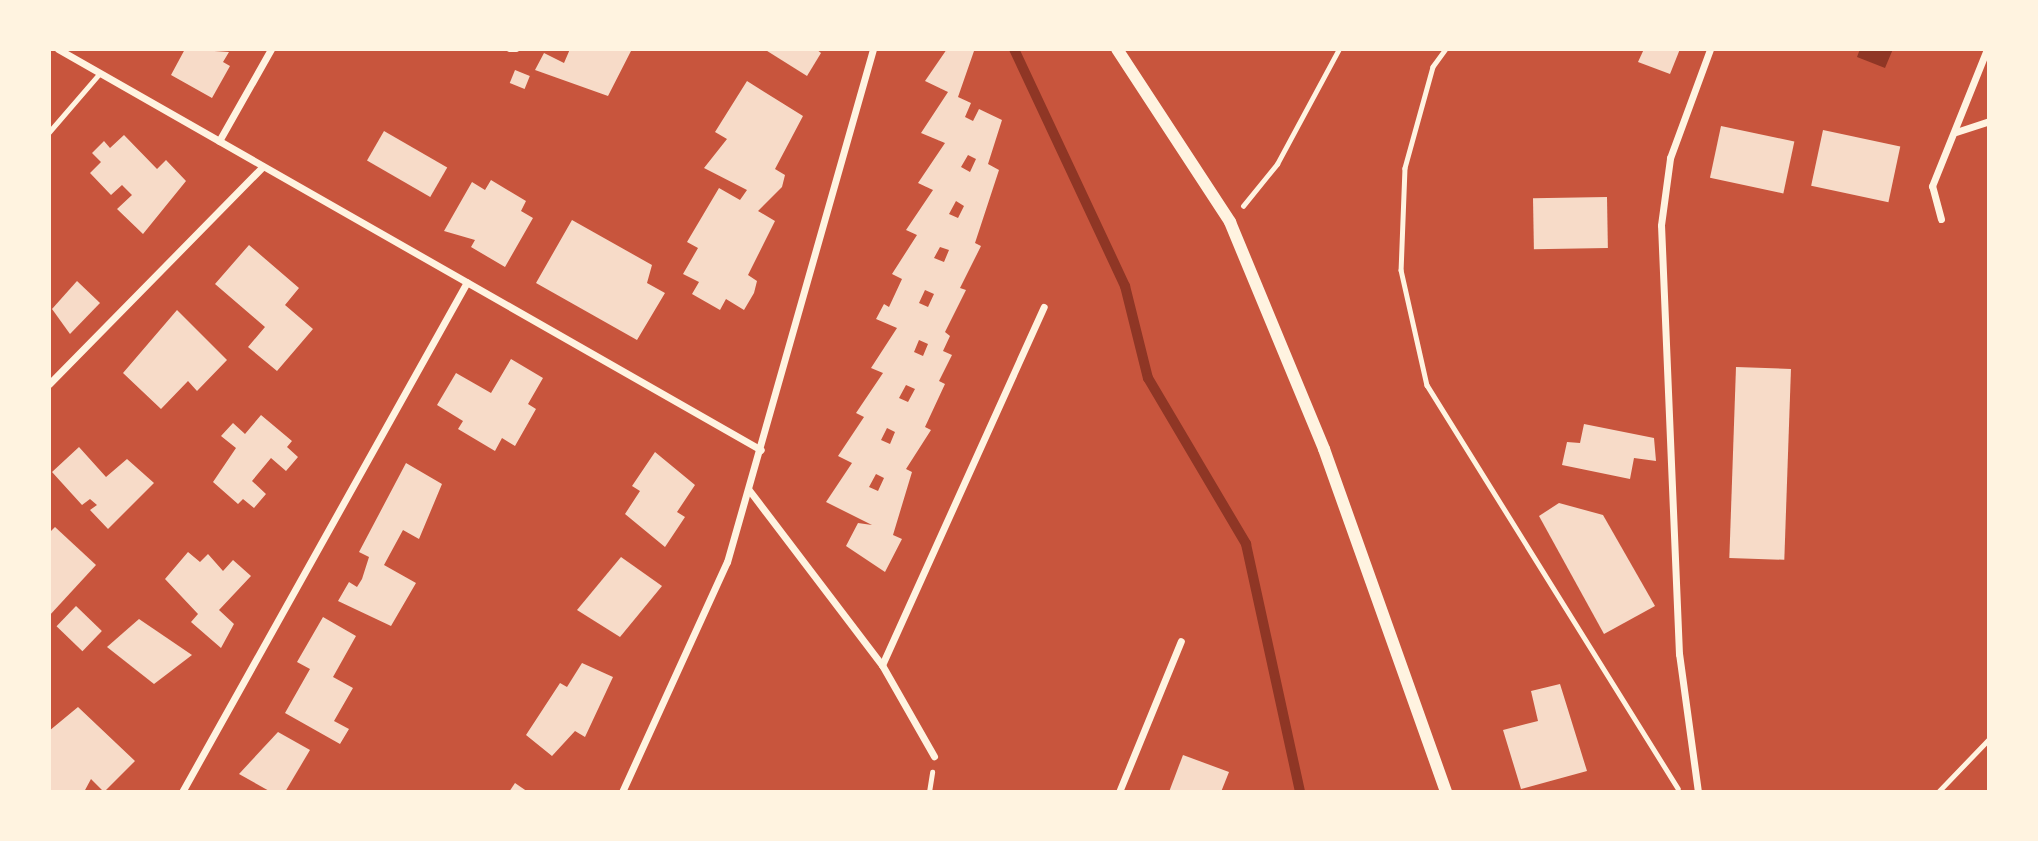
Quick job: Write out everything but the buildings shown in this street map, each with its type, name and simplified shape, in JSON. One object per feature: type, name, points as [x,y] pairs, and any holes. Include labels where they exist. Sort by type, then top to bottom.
[{"type":"street","points":[[58,49],[761,450]]},
{"type":"street","points":[[219,141],[271,49]]},
{"type":"street","points":[[622,792],[727,562],[873,49]]},
{"type":"street","points":[[1117,49],[1230,222],[1324,449],[1446,792]]},
{"type":"street","points":[[1698,792],[1679,654],[1661,225],[1670,158],[1710,49]]},
{"type":"street","points":[[1941,219],[1932,186],[1956,132],[1987,49]]},
{"type":"street","points":[[1956,132],[1989,121]]},
{"type":"street","points":[[49,384],[264,166]]},
{"type":"street","points":[[182,792],[467,282]]},
{"type":"street","points":[[882,665],[1044,307]]},
{"type":"street","points":[[749,490],[882,665],[934,756]]},
{"type":"street","points":[[1119,792],[1181,641]]},
{"type":"lane","points":[[509,49],[516,49]]},
{"type":"lane","points":[[49,132],[100,73]]},
{"type":"path","points":[[1230,222],[1277,164],[1339,49]]},
{"type":"path","points":[[1446,49],[1433,68],[1405,168],[1401,270],[1427,385],[1680,792]]},
{"type":"path","points":[[1938,792],[1989,739]]},
{"type":"shaded area","points":[[1860,49],[1893,49],[1885,68],[1857,57]]},
{"type":"waterway","points":[[1014,49],[1125,286],[1148,378],[1246,544],[1300,792]]}]
